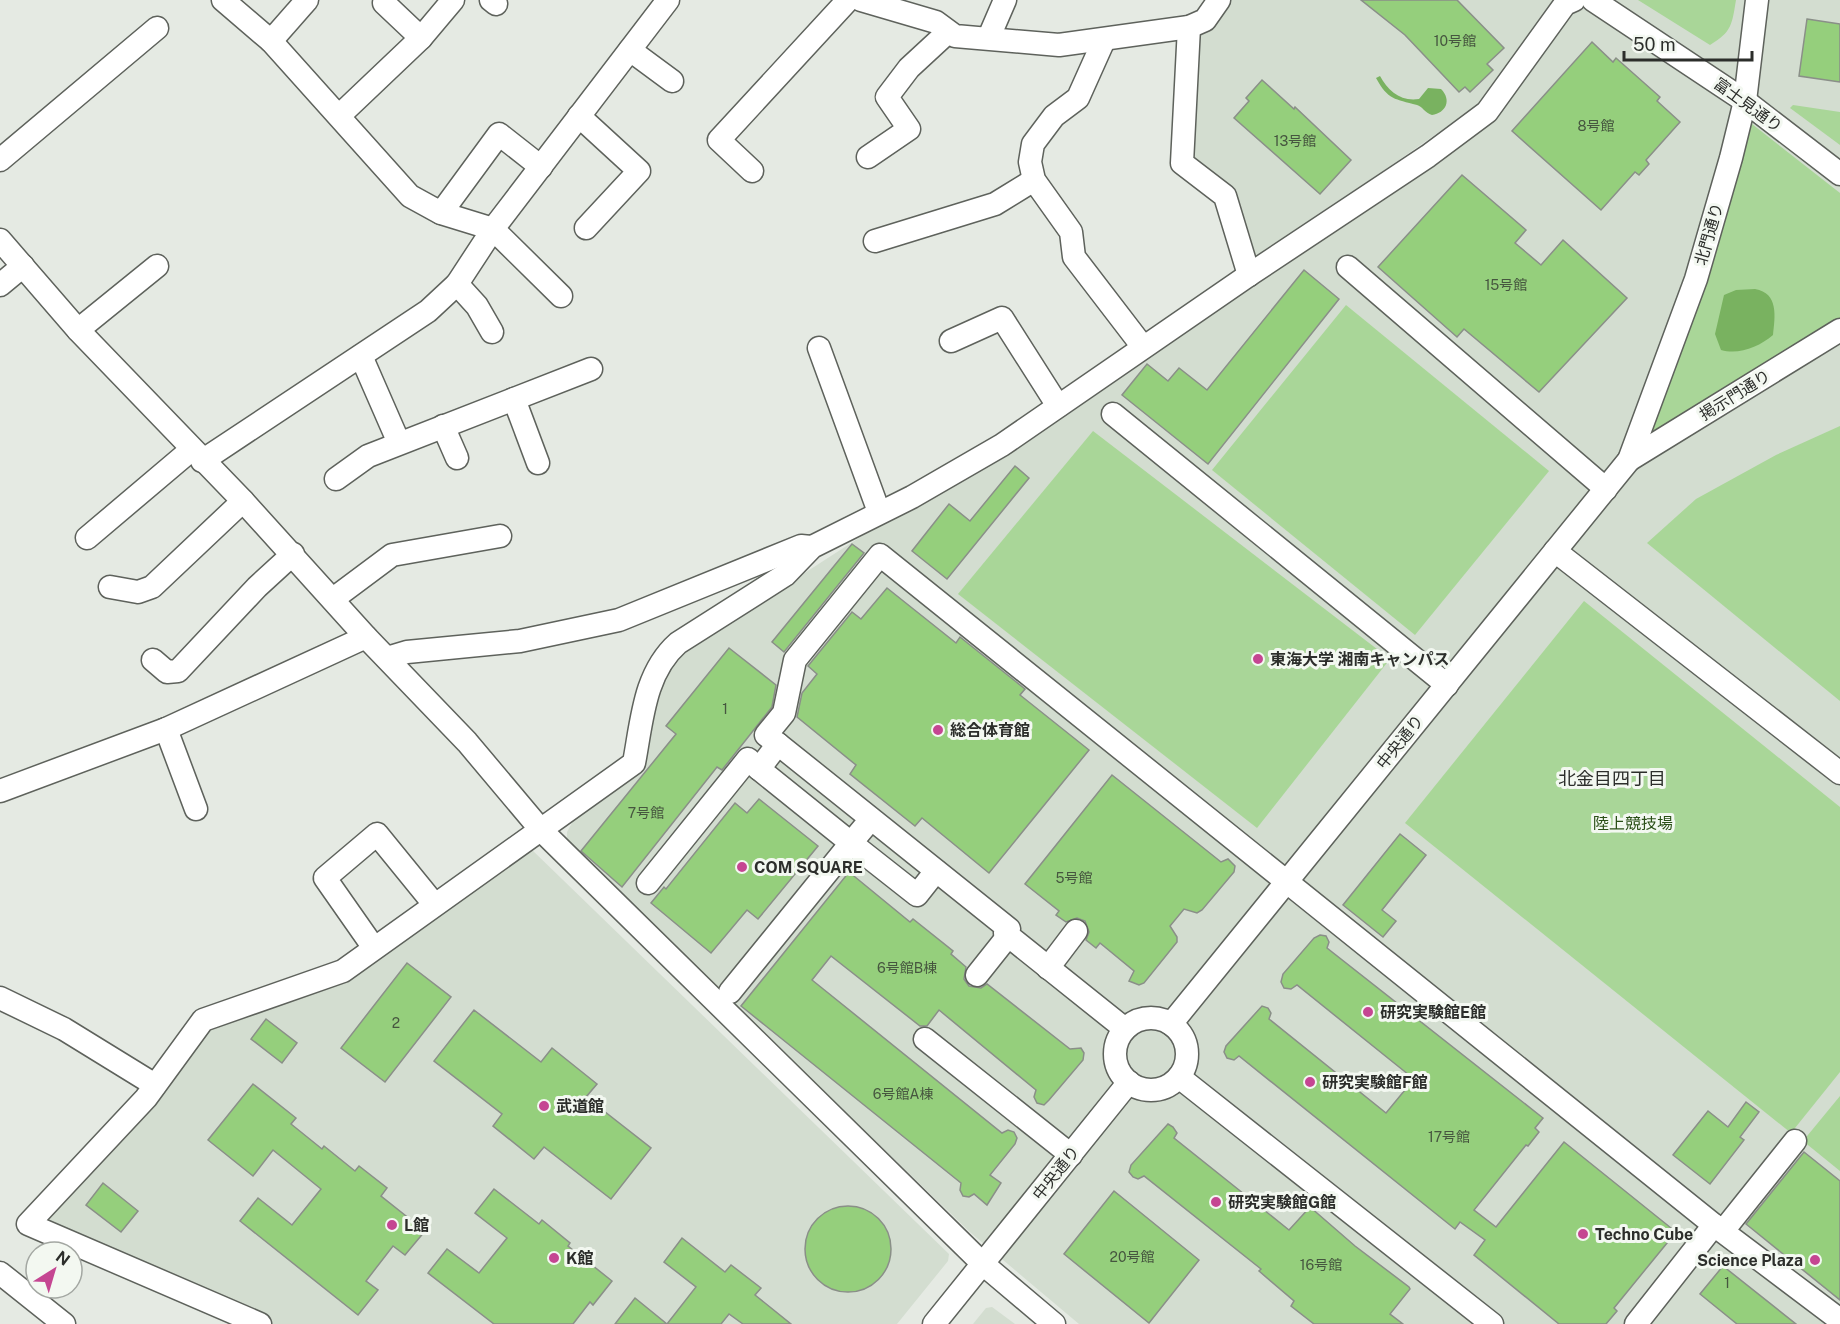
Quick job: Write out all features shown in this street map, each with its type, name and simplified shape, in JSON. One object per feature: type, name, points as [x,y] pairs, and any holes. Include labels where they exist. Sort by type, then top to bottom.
[{"type":"street","points":[[223,0],[271,41],[340,115],[402,188],[441,213],[493,229],[561,296]]},
{"type":"street","points":[[340,115],[421,38],[453,0]]},
{"type":"street","points":[[87,538],[196,456],[361,356],[428,311],[457,284],[493,229],[668,0]]},
{"type":"street","points":[[752,171],[719,140],[848,0]]},
{"type":"street","points":[[861,0],[936,22],[955,36],[989,37],[1059,45],[1189,27],[1204,20],[1219,0]]},
{"type":"street","points":[[989,37],[1005,0]]},
{"type":"street","points":[[260,1324],[28,1224],[155,1085],[203,1020],[343,971],[634,763],[649,686],[665,655],[692,633],[785,575],[812,547],[1002,445],[1249,275],[1428,156],[1488,112],[1565,4],[1574,0]]},
{"type":"street","name":"北門通り","points":[[1629,460],[1696,279],[1731,158],[1744,101],[1757,0]]},
{"type":"street","points":[[271,41],[298,3]]},
{"type":"street","points":[[384,3],[421,38]]},
{"type":"street","name":"富士見通り","points":[[1599,4],[1744,101],[1840,174]]},
{"type":"street","points":[[1189,27],[1182,163],[1225,196],[1249,275]]},
{"type":"street","points":[[0,160],[138,55],[157,28]]},
{"type":"street","points":[[868,157],[909,129],[887,98],[909,68],[948,32]]},
{"type":"street","points":[[1104,40],[1078,98],[1054,116],[1033,144],[1030,162],[1034,180],[1071,232],[1074,257],[1143,347]]},
{"type":"street","points":[[630,50],[672,81]]},
{"type":"street","points":[[579,116],[639,171],[618,207],[586,228]]},
{"type":"street","points":[[441,213],[465,176],[499,134],[541,167]]},
{"type":"street","points":[[875,241],[995,204],[1034,180]]},
{"type":"street","points":[[0,240],[78,330],[196,456],[243,501],[366,637],[467,742],[541,830],[983,1263],[1054,1324]]},
{"type":"street","points":[[0,285],[23,266]]},
{"type":"street","points":[[1348,267],[1606,489]]},
{"type":"street","points":[[78,330],[143,270]]},
{"type":"street","points":[[457,284],[477,306],[492,332]]},
{"type":"street","points":[[951,341],[1002,318],[1058,406]]},
{"type":"street","name":"掲示門通り","points":[[1629,460],[1840,330]]},
{"type":"street","points":[[819,348],[879,512]]},
{"type":"street","points":[[361,356],[399,443]]},
{"type":"street","points":[[336,479],[368,456],[591,369]]},
{"type":"street","points":[[514,399],[538,463]]},
{"type":"street","points":[[1113,414],[1447,685]]},
{"type":"street","points":[[443,426],[458,458]]},
{"type":"street","name":"中央通り","points":[[1171,1024],[1629,460]]},
{"type":"street","points":[[110,587],[138,592],[152,587],[243,501]]},
{"type":"street","points":[[333,599],[392,555],[500,536]]},
{"type":"street","points":[[387,658],[408,652],[520,641],[619,620],[720,581],[801,546],[812,547]]},
{"type":"street","points":[[1555,551],[1840,773]]},
{"type":"street","points":[[153,660],[167,672],[178,671],[256,587],[293,554]]},
{"type":"street","points":[[1125,1029],[1008,936],[1005,933],[1009,929],[766,735],[784,713],[795,660],[880,555],[1719,1228],[1840,1320]]},
{"type":"street","points":[[0,791],[166,729],[366,637]]},
{"type":"street","points":[[166,729],[196,809]]},
{"type":"street","points":[[759,769],[778,744]]},
{"type":"street","points":[[648,883],[748,759],[917,895],[936,871]]},
{"type":"street","points":[[730,992],[871,819]]},
{"type":"street","points":[[374,948],[325,878],[377,834],[434,904]]},
{"type":"street","points":[[1048,968],[1076,931]]},
{"type":"street","points":[[977,975],[1008,936]]},
{"type":"street","points":[[0,998],[64,1029],[155,1085]]},
{"type":"street","points":[[1143,1018],[1155,1018],[1171,1024],[1184,1039],[1187,1051],[1186,1063],[1179,1077],[1161,1089],[1150,1090],[1129,1082],[1116,1064],[1115,1053],[1117,1042],[1125,1029],[1143,1018]]},
{"type":"street","points":[[925,1039],[1071,1155]]},
{"type":"street","points":[[1179,1077],[1492,1324]]},
{"type":"street","name":"中央通り","points":[[934,1324],[1129,1082]]},
{"type":"street","points":[[1636,1324],[1795,1141]]},
{"type":"street","points":[[0,1273],[64,1324]]},
{"type":"shaded area","points":[[1212,0],[1553,0],[1478,105],[1249,264],[1235,211],[1184,169],[1200,31]]},
{"type":"shaded area","name":"東海大学 湘南キャンパス","points":[[1616,0],[1840,0],[1840,1324],[1079,1324],[971,1233],[567,845],[567,832],[573,821],[637,768],[658,685],[668,666],[684,651],[1441,162],[1497,118],[1572,12]]},
{"type":"shaded area","points":[[1380,76],[1391,91],[1406,99],[1419,99],[1428,88],[1441,89],[1446,97],[1446,105],[1441,112],[1432,115],[1419,106],[1388,95],[1376,78]]},
{"type":"shaded area","points":[[1736,290],[1763,291],[1772,301],[1775,314],[1773,335],[1762,343],[1742,351],[1721,350],[1715,334],[1724,295]]},
{"type":"shaded area","points":[[530,848],[949,1254],[948,1261],[897,1324],[270,1324],[84,1245],[84,1240],[72,1240],[48,1230],[44,1210],[202,1030],[348,977]]},
{"type":"shaded area","points":[[992,1307],[1015,1324],[973,1324],[986,1308]]},
{"type":"green space","points":[[1638,0],[1736,0],[1730,27],[1723,36],[1710,45]]},
{"type":"green space","points":[[1793,105],[1840,112],[1840,145],[1790,108]]},
{"type":"green space","points":[[1752,124],[1840,193],[1840,321],[1648,441]]},
{"type":"green space","points":[[1346,305],[1549,471],[1415,635],[1212,470]]},
{"type":"green space","points":[[1840,426],[1840,701],[1647,543],[1696,499],[1776,455]]},
{"type":"green space","points":[[1093,431],[1390,659],[1257,828],[958,594]]},
{"type":"green space","name":"陸上競技場","points":[[1584,601],[1840,807],[1840,1072],[1791,1133],[1405,823]]},
{"type":"green space","points":[[1840,1096],[1840,1171],[1803,1141]]},
{"type":"building","points":[[1361,0],[1457,0],[1504,48],[1487,64],[1493,70],[1470,92],[1465,87],[1459,92],[1405,35]]},
{"type":"building","points":[[1807,19],[1840,24],[1840,82],[1799,76]]},
{"type":"building","points":[[1592,42],[1613,62],[1616,58],[1660,97],[1657,101],[1680,122],[1646,160],[1649,164],[1639,175],[1635,172],[1601,210],[1512,131]]},
{"type":"building","points":[[1262,80],[1294,109],[1295,107],[1351,160],[1320,194],[1234,118],[1249,101],[1246,98]]},
{"type":"building","points":[[1462,175],[1526,230],[1515,243],[1541,265],[1563,240],[1627,298],[1539,392],[1464,329],[1457,337],[1378,267]]},
{"type":"building","points":[[1304,270],[1339,299],[1208,464],[1122,395],[1147,364],[1168,381],[1179,368],[1207,390]]},
{"type":"building","points":[[1015,466],[1029,478],[947,579],[912,551],[949,504],[970,521]]},
{"type":"building","points":[[852,544],[864,553],[784,652],[772,642]]},
{"type":"building","name":"総合体育館","points":[[887,588],[956,643],[960,637],[1025,689],[1020,695],[1089,750],[989,873],[922,818],[915,826],[850,774],[856,765],[797,717],[802,693],[817,674],[808,666],[852,612],[861,619]]},
{"type":"building","points":[[729,648],[776,685],[772,707],[722,770],[717,767],[622,887],[581,851],[676,734],[666,726]]},
{"type":"building","points":[[1112,775],[1221,862],[1228,859],[1235,866],[1234,872],[1202,910],[1197,913],[1184,909],[1170,926],[1177,937],[1177,942],[1144,983],[1139,985],[1129,981],[1134,971],[1100,943],[1096,948],[1086,940],[1089,932],[1085,921],[1077,918],[1066,922],[1056,915],[1059,911],[1025,884]]},
{"type":"building","name":"COM SQUARE","points":[[759,799],[818,846],[758,919],[747,910],[711,953],[651,903],[664,887],[666,889],[735,803],[747,813]]},
{"type":"building","points":[[1400,834],[1426,855],[1382,910],[1396,921],[1383,937],[1343,905]]},
{"type":"building","points":[[849,872],[910,922],[913,919],[953,951],[951,954],[966,967],[964,979],[969,986],[981,988],[987,984],[1070,1049],[1081,1048],[1084,1053],[1083,1060],[1044,1105],[1037,1103],[1034,1097],[1036,1090],[939,1010],[927,1026],[920,1026],[831,956],[812,980],[1002,1133],[1008,1130],[1014,1132],[1017,1138],[1015,1144],[990,1175],[1001,1183],[987,1205],[974,1194],[969,1197],[963,1196],[960,1190],[961,1183],[741,1006]]},
{"type":"building","points":[[1320,935],[1326,936],[1329,942],[1327,948],[1543,1118],[1535,1128],[1539,1132],[1474,1210],[1496,1227],[1564,1142],[1676,1232],[1614,1308],[1617,1311],[1606,1324],[1559,1324],[1474,1255],[1485,1240],[1460,1222],[1455,1229],[1239,1056],[1234,1060],[1227,1058],[1224,1052],[1226,1046],[1262,1006],[1268,1008],[1271,1013],[1269,1019],[1386,1113],[1414,1079],[1297,985],[1291,989],[1284,988],[1281,982],[1283,974],[1314,938]]},
{"type":"building","points":[[407,963],[451,997],[385,1082],[341,1048]]},
{"type":"building","name":"武道館","points":[[474,1010],[541,1062],[552,1048],[597,1084],[586,1097],[651,1148],[611,1199],[544,1147],[534,1159],[493,1126],[502,1114],[434,1061]]},
{"type":"building","points":[[266,1019],[297,1043],[282,1063],[251,1039]]},
{"type":"building","name":"L館","points":[[253,1084],[296,1118],[291,1124],[322,1149],[324,1146],[355,1171],[359,1166],[387,1188],[381,1196],[425,1231],[405,1255],[393,1246],[366,1281],[378,1290],[358,1315],[240,1221],[258,1198],[292,1225],[321,1189],[273,1150],[253,1176],[208,1140]]},
{"type":"building","points":[[1746,1102],[1759,1112],[1740,1137],[1744,1140],[1710,1184],[1673,1155],[1708,1111],[1728,1127]]},
{"type":"building","points":[[1168,1124],[1177,1133],[1174,1138],[1289,1230],[1310,1207],[1355,1246],[1409,1287],[1410,1289],[1390,1314],[1403,1324],[1314,1324],[1291,1306],[1294,1301],[1259,1271],[1261,1269],[1144,1176],[1138,1179],[1133,1177],[1129,1172],[1131,1165]]},
{"type":"building","name":"Science Plaza","points":[[1804,1152],[1840,1181],[1840,1300],[1746,1224]]},
{"type":"building","points":[[103,1183],[138,1211],[121,1232],[86,1205]]},
{"type":"building","name":"K館","points":[[494,1189],[539,1224],[542,1220],[570,1243],[568,1246],[612,1281],[593,1305],[590,1302],[573,1324],[494,1324],[428,1273],[447,1249],[479,1273],[507,1238],[475,1213]]},
{"type":"building","points":[[1114,1191],[1199,1260],[1149,1323],[1064,1254]]},
{"type":"building","points":[[840,1206],[856,1206],[879,1218],[888,1232],[891,1249],[888,1266],[879,1280],[856,1292],[840,1292],[824,1285],[812,1273],[805,1257],[805,1241],[812,1225],[824,1213]]},
{"type":"building","points":[[682,1238],[725,1272],[731,1265],[761,1288],[755,1295],[791,1324],[743,1324],[729,1314],[721,1324],[667,1324],[696,1287],[664,1262]]},
{"type":"building","points":[[1723,1266],[1796,1324],[1737,1324],[1700,1294]]},
{"type":"building","points":[[635,1298],[667,1324],[615,1324]]},
{"type":"place","name":"東海大学 湘南キャンパス","points":[[1258,659]]},
{"type":"place","name":"総合体育館","points":[[938,730]]},
{"type":"place","name":"COM SQUARE","points":[[742,867]]},
{"type":"place","name":"研究実験館E館","points":[[1368,1012]]},
{"type":"place","name":"研究実験館F館","points":[[1310,1082]]},
{"type":"place","name":"武道館","points":[[544,1106]]},
{"type":"place","name":"研究実験館G館","points":[[1216,1202]]},
{"type":"place","name":"L館","points":[[392,1225]]},
{"type":"place","name":"Techno Cube","points":[[1583,1234]]},
{"type":"place","name":"K館","points":[[554,1258]]},
{"type":"place","name":"Science Plaza","points":[[1815,1260]]},
{"type":"district","name":"北金目四丁目","points":[[1612,778]]}]
